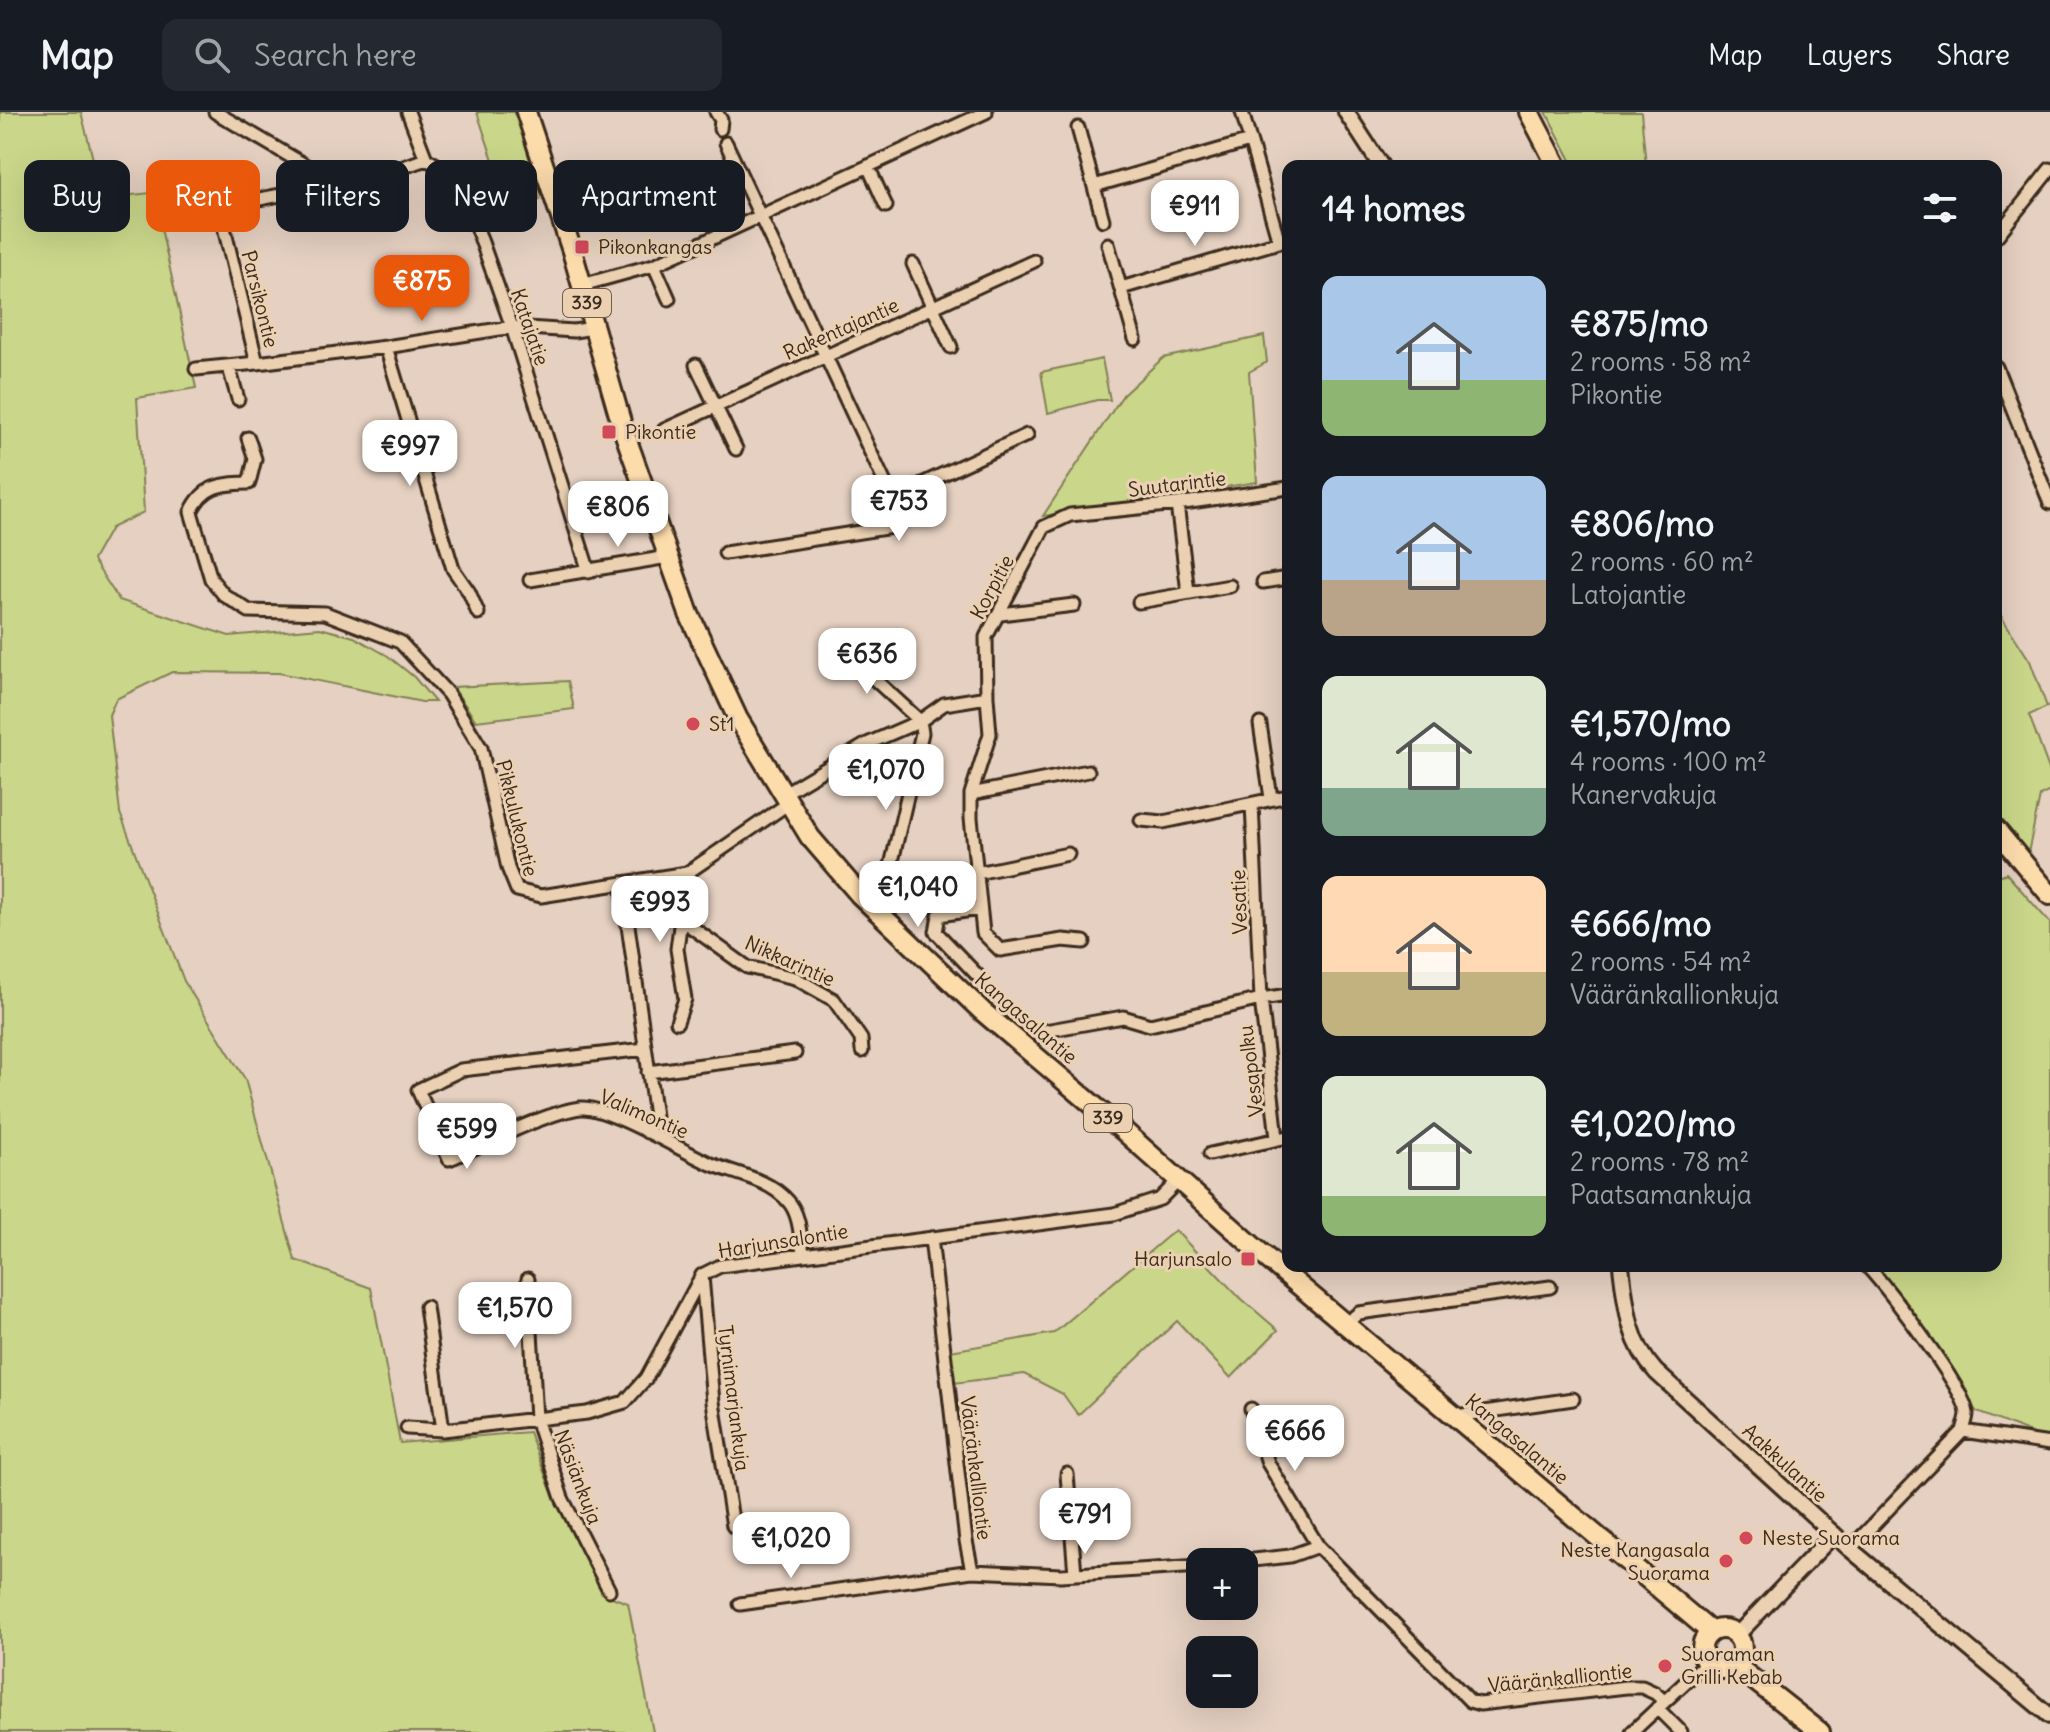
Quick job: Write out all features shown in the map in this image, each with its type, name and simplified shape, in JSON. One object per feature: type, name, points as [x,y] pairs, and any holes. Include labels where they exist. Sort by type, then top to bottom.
[{"type":"main road","name":"Kangasalantie","points":[[526,112],[582,285],[623,429],[699,639],[721,687],[810,837],[889,924],[982,1011],[1282,1270]]},
{"type":"main road","points":[[1529,112],[1554,160]]},
{"type":"main road","points":[[2002,837],[2050,895]]},
{"type":"main road","name":"Kangasalantie","points":[[1284,1272],[1711,1632]]},
{"type":"main road","points":[[1725,1629],[1737,1635],[1742,1648],[1735,1665],[1723,1669],[1711,1666],[1702,1650],[1706,1637],[1711,1632],[1725,1629]]},
{"type":"main road","points":[[1735,1665],[1820,1732]]},
{"type":"street","points":[[215,112],[296,160]]},
{"type":"street","points":[[408,112],[426,159],[409,165]]},
{"type":"street","points":[[716,112],[721,120],[720,129]]},
{"type":"street","points":[[582,285],[654,265],[986,112]]},
{"type":"street","points":[[1121,288],[1279,242],[1242,112]]},
{"type":"street","points":[[1346,112],[1377,160]]},
{"type":"street","points":[[1078,128],[1103,220]]},
{"type":"street","points":[[1094,186],[1250,141]]},
{"type":"street","points":[[725,553],[892,527],[898,517],[892,498],[726,143]]},
{"type":"street","name":"Katajatie","points":[[426,159],[453,174],[467,200],[512,327],[589,572]]},
{"type":"street","points":[[868,166],[886,206]]},
{"type":"street","points":[[2002,229],[2050,169]]},
{"type":"street","name":"Parsikontie","points":[[196,369],[257,363],[219,207],[276,196]]},
{"type":"street","points":[[1108,244],[1135,339]]},
{"type":"street","name":"Rakentajantie","points":[[664,430],[1034,261]]},
{"type":"street","points":[[913,264],[951,347]]},
{"type":"street","points":[[654,265],[669,299]]},
{"type":"street","points":[[257,363],[512,327],[574,331],[593,328]]},
{"type":"street","points":[[386,347],[453,569],[469,592],[478,613]]},
{"type":"street","points":[[696,365],[736,449]]},
{"type":"street","points":[[229,368],[238,399]]},
{"type":"street","points":[[2002,382],[2050,503]]},
{"type":"street","points":[[892,498],[1027,435]]},
{"type":"street","name":"Pikkulukontie","points":[[248,438],[255,459],[249,483],[216,484],[195,502],[191,512],[211,579],[224,595],[249,611],[325,613],[400,642],[448,694],[481,748],[508,868],[517,890],[541,896],[687,873],[786,799]]},
{"type":"street","name":"Suutarintie","points":[[1070,515],[1282,489]]},
{"type":"street","points":[[1177,504],[1188,592]]},
{"type":"street","name":"Korpitie","points":[[1070,515],[1044,527],[1001,614],[986,637],[990,734],[971,794],[971,818],[983,933],[1000,950],[1063,940],[1084,942]]},
{"type":"street","points":[[530,580],[668,557]]},
{"type":"street","points":[[1263,582],[1282,579]]},
{"type":"street","points":[[1139,602],[1230,586]]},
{"type":"street","points":[[1001,614],[1074,605]]},
{"type":"street","points":[[838,646],[920,721],[921,739],[882,904]]},
{"type":"street","points":[[786,799],[867,744],[920,721],[944,704],[987,697]]},
{"type":"street","points":[[1260,724],[1271,798]]},
{"type":"street","points":[[971,794],[1088,771]]},
{"type":"street","points":[[1141,820],[1163,822],[1282,797]]},
{"type":"street","name":"Vesatie","points":[[1252,804],[1261,999]]},
{"type":"street","points":[[977,873],[1068,854]]},
{"type":"street","points":[[677,1022],[685,999],[677,949],[687,873]]},
{"type":"street","points":[[622,883],[655,1116],[647,1132]]},
{"type":"street","points":[[979,909],[939,915],[936,932],[980,978]]},
{"type":"street","name":"Nikkarintie","points":[[683,921],[747,967],[795,978],[834,1000],[861,1039],[862,1051]]},
{"type":"street","points":[[1039,1032],[1123,1017],[1150,1025],[1282,996]]},
{"type":"street","name":"Vesapolku","points":[[1261,999],[1282,1137]]},
{"type":"street","name":"Valimontie","points":[[645,1049],[461,1070],[418,1090],[449,1159],[564,1111],[586,1108],[647,1132],[710,1163],[766,1184],[788,1201],[797,1217],[803,1253]]},
{"type":"street","points":[[648,1072],[795,1053]]},
{"type":"street","points":[[1210,1154],[1282,1137]]},
{"type":"street","name":"Harjunsalontie","points":[[407,1428],[443,1430],[587,1413],[625,1402],[647,1377],[702,1275],[720,1266],[1114,1214],[1160,1199],[1179,1180]]},
{"type":"street","name":"Vääränkalliontie","points":[[931,1238],[972,1571],[1075,1574],[1186,1567]]},
{"type":"street","name":"Aakkulantie","points":[[1622,1272],[1629,1325],[1648,1363],[1850,1549],[2050,1716]]},
{"type":"street","points":[[1850,1549],[1963,1431],[1967,1415],[1948,1372],[1872,1272]]},
{"type":"street","name":"Tyrnimarjankuja","points":[[702,1275],[713,1402],[733,1526]]},
{"type":"street","name":"Näsiänkuja","points":[[528,1279],[536,1419],[562,1498],[609,1590]]},
{"type":"street","points":[[1346,1323],[1359,1313],[1550,1287]]},
{"type":"street","points":[[426,1307],[443,1430]]},
{"type":"street","points":[[1456,1416],[1573,1399]]},
{"type":"street","points":[[1251,1409],[1268,1463],[1318,1546],[1290,1556],[1258,1560]]},
{"type":"street","points":[[1963,1431],[2050,1444]]},
{"type":"street","points":[[1067,1474],[1075,1574]]},
{"type":"street","points":[[1737,1635],[1834,1534]]},
{"type":"street","name":"Vääränkalliontie","points":[[1318,1546],[1470,1701],[1480,1704],[1642,1687],[1655,1693],[1660,1704]]},
{"type":"street","points":[[740,1604],[972,1571]]},
{"type":"street","points":[[1632,1732],[1707,1662]]},
{"type":"street","points":[[1660,1704],[1681,1732]]},
{"type":"green space","points":[[0,112],[81,112],[93,160],[24,160],[24,232],[130,232],[130,195],[146,194],[146,232],[162,232],[196,388],[137,398],[144,512],[111,528],[93,560],[119,600],[229,636],[320,628],[354,637],[388,656],[414,677],[435,702],[279,673],[172,672],[116,699],[109,715],[120,813],[184,981],[245,1079],[295,1260],[371,1288],[400,1443],[529,1432],[555,1501],[606,1595],[628,1603],[653,1732],[0,1732]]},
{"type":"green space","points":[[477,112],[517,112],[530,160],[493,160]]},
{"type":"green space","points":[[1546,112],[1641,112],[1645,160],[1571,160]]},
{"type":"green space","points":[[1264,336],[1267,362],[1249,372],[1257,482],[1043,516],[1123,395],[1163,358]]},
{"type":"green space","points":[[1102,359],[1110,400],[1097,400],[1048,413],[1041,372]]},
{"type":"green space","points":[[2002,618],[2030,661],[2047,707],[2029,715],[2050,772],[2050,791],[2040,796],[2027,858],[2002,825]]},
{"type":"green space","points":[[568,681],[574,709],[476,721],[453,687]]},
{"type":"green space","points":[[2006,873],[2050,923],[2050,1435],[2044,1438],[1977,1412],[1869,1272],[2002,1272],[2002,875]]},
{"type":"green space","points":[[1175,1230],[1236,1294],[1278,1330],[1231,1378],[1177,1321],[1078,1415],[1063,1394],[1024,1374],[954,1383],[950,1351],[1054,1333]]},
{"type":"place","name":"Pikonkangas","points":[[582,247]]},
{"type":"place","name":"Pikontie","points":[[609,432]]},
{"type":"place","name":"St1","points":[[693,724]]},
{"type":"place","name":"Harjunsalo","points":[[1248,1259]]},
{"type":"place","name":"Neste Suorama","points":[[1746,1538]]},
{"type":"place","name":"Neste Kangasala Suorama","points":[[1726,1561]]},
{"type":"place","name":"Suoraman Grilli Kebab","points":[[1665,1666]]}]
